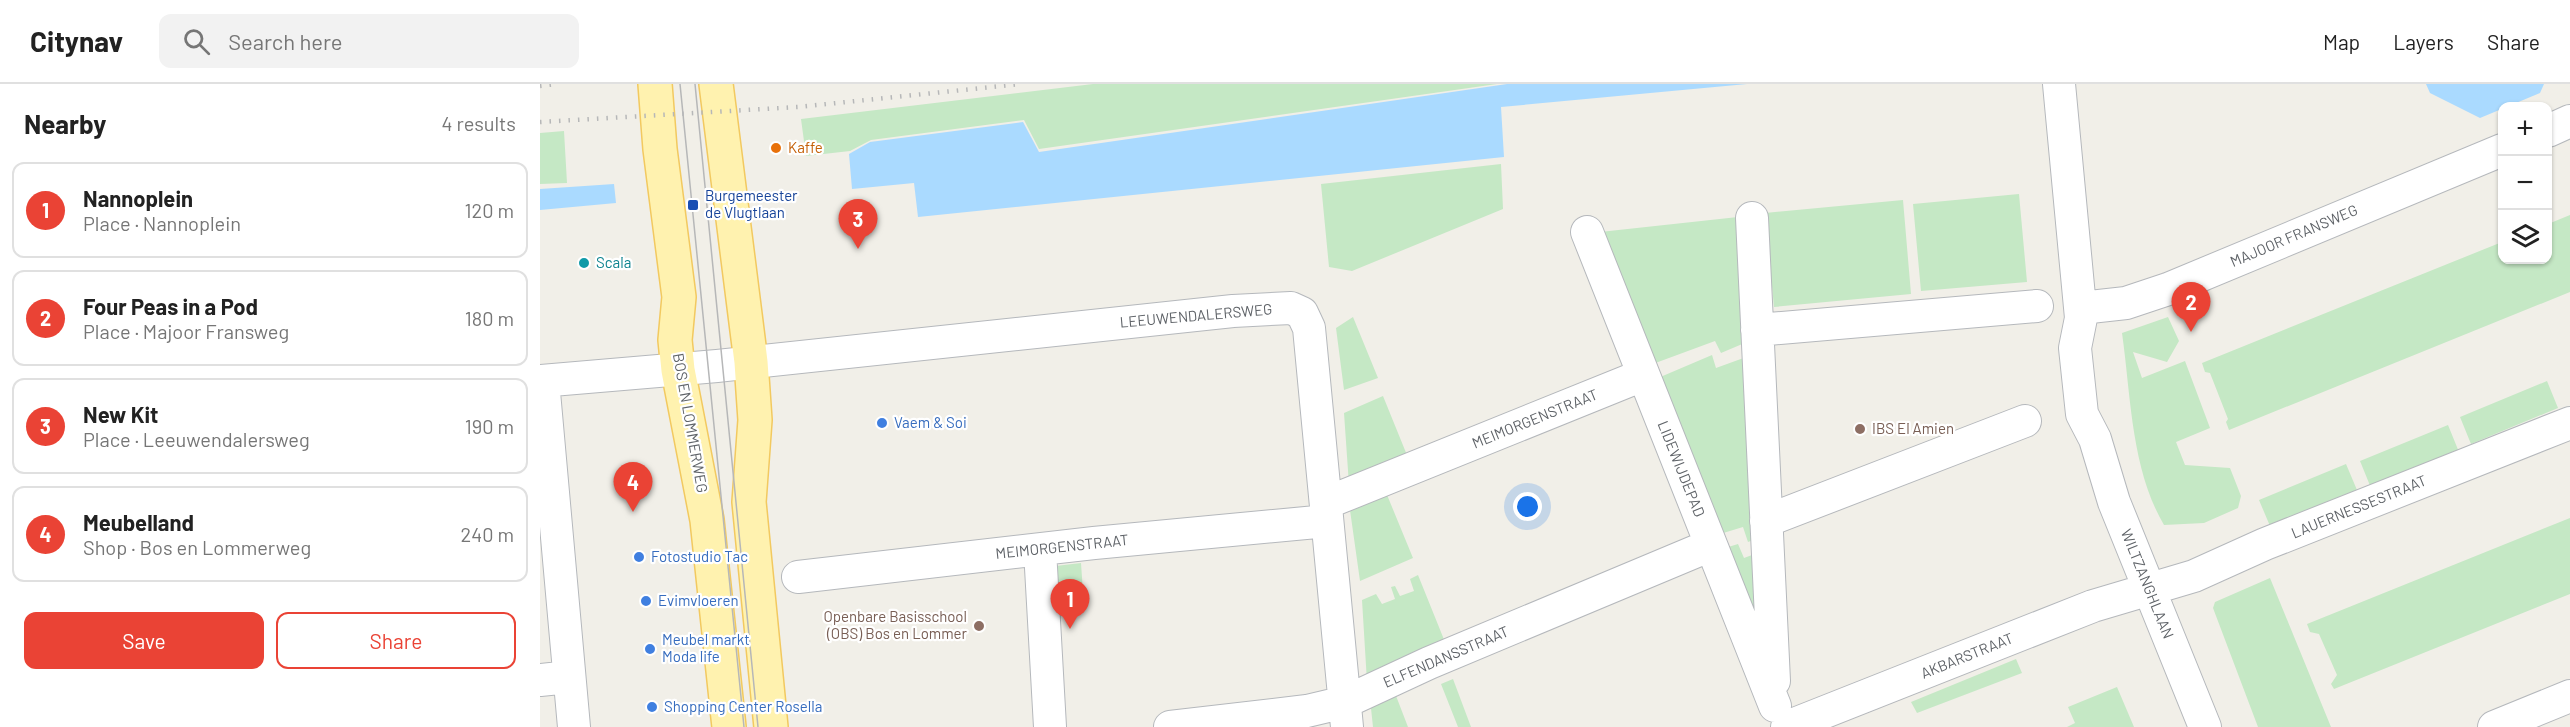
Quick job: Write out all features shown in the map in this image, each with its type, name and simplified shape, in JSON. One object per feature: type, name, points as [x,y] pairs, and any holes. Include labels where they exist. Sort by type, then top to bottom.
[{"type":"main road","name":"BOS EN LOMMERWEG","points":[[655,84],[660,149],[679,297],[675,340],[678,370],[707,520],[729,727]]},
{"type":"main road","points":[[716,84],[766,361],[755,420],[748,502],[771,727]]},
{"type":"street","name":"WILTZANGHLAAN","points":[[2059,84],[2081,313],[2075,348],[2078,400],[2082,414],[2096,439],[2114,502],[2205,727]]},
{"type":"street","points":[[2552,129],[2570,122]]},
{"type":"street","name":"MAJOOR FRANSWEG","points":[[2081,313],[2126,303],[2168,289],[2498,152]]},
{"type":"street","points":[[1752,218],[1766,521],[1779,720]]},
{"type":"street","name":"LIDEWIJDEPAD","points":[[1587,232],[1779,720]]},
{"type":"street","points":[[1757,330],[2037,306]]},
{"type":"street","name":"LEEUWENDALERSWEG","points":[[766,361],[1233,311],[1291,308],[1302,314],[1309,328],[1346,714]]},
{"type":"street","points":[[574,727],[555,679],[542,381],[766,361]]},
{"type":"street","name":"MEIMORGENSTRAAT","points":[[798,577],[1040,550],[1327,512],[1643,375]]},
{"type":"street","points":[[1766,521],[2025,421]]},
{"type":"street","name":"LAUERNESSESTRAAT","points":[[2149,588],[2205,572],[2265,544],[2570,423]]},
{"type":"street","name":"ELFENDANSSTRAAT","points":[[1170,727],[1307,711],[1346,714],[1430,663],[1711,545]]},
{"type":"street","points":[[1040,550],[1050,727]]},
{"type":"street","name":"AKBARSTRAAT","points":[[1779,720],[2093,606],[2149,588]]},
{"type":"street","points":[[2494,727],[2570,696]]},
{"type":"green space","points":[[1093,84],[1497,84],[1039,149],[1024,120],[871,140],[850,151],[806,156],[801,119]]},
{"type":"green space","points":[[564,131],[567,183],[540,184],[540,133]]},
{"type":"green space","points":[[1501,164],[1503,209],[1352,271],[1329,267],[1321,184]]},
{"type":"green space","points":[[2019,194],[2027,282],[1921,291],[1913,204]]},
{"type":"green space","points":[[1903,200],[1911,294],[1774,307],[1765,213]]},
{"type":"green space","points":[[2570,215],[2570,292],[2229,430],[2226,422],[2228,419],[2210,373],[2205,372],[2202,363],[2498,244],[2498,264],[2552,264],[2552,222]]},
{"type":"green space","points":[[1738,217],[1747,342],[1721,353],[1715,341],[1650,365],[1600,232]]},
{"type":"green space","points":[[1353,317],[1378,378],[1344,390],[1336,328]]},
{"type":"green space","points":[[2168,317],[2179,341],[2167,362],[2133,352],[2142,378],[2185,361],[2210,428],[2176,442],[2185,465],[2230,468],[2241,496],[2238,508],[2204,523],[2164,525],[2145,480],[2134,432],[2122,333]]},
{"type":"green space","points":[[1712,355],[1716,368],[1749,356],[1761,537],[1748,542],[1743,527],[1720,534],[1658,378]]},
{"type":"green space","points":[[2547,381],[2558,408],[2471,444],[2460,417]]},
{"type":"green space","points":[[1383,396],[1411,465],[1349,485],[1344,413]]},
{"type":"green space","points":[[2448,425],[2459,452],[2371,488],[2360,461]]},
{"type":"green space","points":[[2346,464],[2357,490],[2270,526],[2259,500]]},
{"type":"green space","points":[[1385,490],[1413,558],[1360,581],[1349,503]]},
{"type":"green space","points":[[2570,518],[2570,594],[2334,689],[2331,684],[2337,675],[2319,634],[2310,632],[2307,624]]},
{"type":"green space","points":[[1738,544],[1744,558],[1760,552],[1760,631],[1725,548]]},
{"type":"green space","points":[[1081,563],[1083,592],[1050,596],[1047,567]]},
{"type":"green space","points":[[1418,575],[1447,647],[1367,682],[1362,600],[1376,594],[1382,604],[1395,599],[1391,587],[1395,586],[1400,596],[1414,591],[1410,579]]},
{"type":"green space","points":[[2270,578],[2331,727],[2258,727],[2213,608],[2215,602]]},
{"type":"green space","points":[[2016,659],[2022,673],[1917,713],[1911,702]]},
{"type":"green space","points":[[1453,679],[1471,727],[1458,727],[1441,684]]},
{"type":"green space","points":[[2117,687],[2134,727],[2067,727],[2075,723],[2068,707]]},
{"type":"green space","points":[[1393,688],[1408,727],[1373,727],[1370,699]]},
{"type":"water","points":[[1507,84],[1747,84],[1501,107],[1504,157],[918,217],[914,183],[852,189],[849,154],[870,142],[1023,122],[1039,152]]},
{"type":"water","points":[[2426,84],[2544,84],[2540,93],[2518,102],[2498,102],[2498,110],[2480,118],[2430,93]]},
{"type":"water","points":[[614,184],[616,203],[540,210],[540,189]]},
{"type":"tram line","points":[[680,84],[744,727]]},
{"type":"tram line","points":[[695,84],[758,727]]},
{"type":"railway","points":[[540,86],[557,84]]},
{"type":"railway","points":[[540,122],[798,107],[1021,84]]},
{"type":"place","name":"Kaffe","points":[[776,148]]},
{"type":"place","name":"Burgemeester de Vlugtlaan","points":[[693,205]]},
{"type":"place","name":"New Kit","points":[[858,249]]},
{"type":"place","name":"Scala","points":[[584,263]]},
{"type":"place","name":"Four Peas in a Pod","points":[[2191,332]]},
{"type":"place","name":"Vaem & Soi","points":[[882,423]]},
{"type":"place","name":"IBS El Amien","points":[[1860,429]]},
{"type":"place","name":"Meubelland","points":[[633,512]]},
{"type":"place","name":"Fotostudio Tac","points":[[639,557]]},
{"type":"place","name":"Evimvloeren","points":[[646,601]]},
{"type":"place","name":"Openbare Basisschool (OBS) Bos en Lommer","points":[[979,626]]},
{"type":"place","name":"Nannoplein","points":[[1070,629]]},
{"type":"place","name":"Meubel markt Moda life","points":[[650,649]]},
{"type":"place","name":"Shopping Center Rosella","points":[[652,707]]}]
